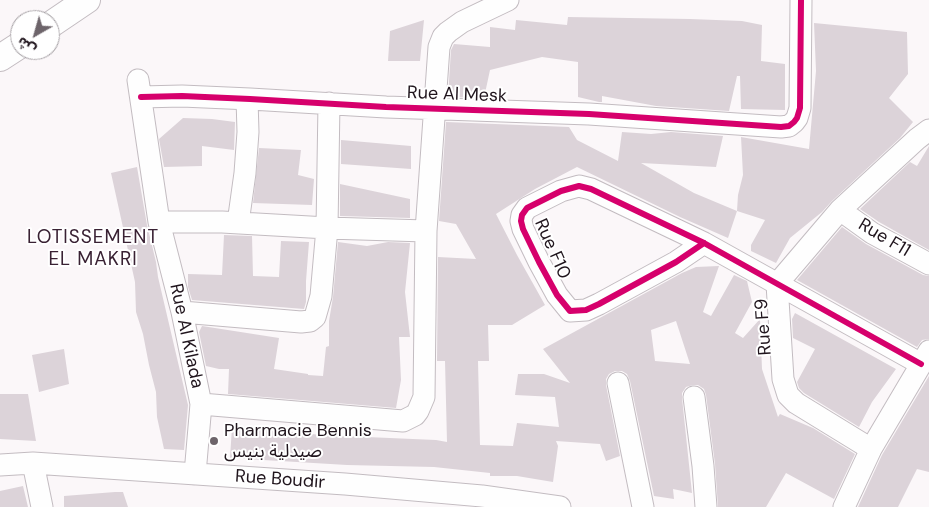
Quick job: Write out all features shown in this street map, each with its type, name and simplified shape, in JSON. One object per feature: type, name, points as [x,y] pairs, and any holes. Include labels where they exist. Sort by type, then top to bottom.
[{"type":"main road","points":[[60,18],[87,0]]},
{"type":"street","points":[[201,404],[402,421],[418,411],[424,397],[426,231],[439,47],[443,38],[462,22],[508,0]]},
{"type":"street","name":"Rue Al Mesk","points":[[139,89],[182,96],[589,114],[773,127],[789,126],[794,122],[800,108],[801,0]]},
{"type":"street","name":"Rue Al Kilada","points":[[139,89],[159,222],[182,312],[201,404],[195,474]]},
{"type":"street","points":[[238,222],[245,173],[248,132],[247,98]]},
{"type":"street","points":[[182,312],[301,322],[313,319],[318,310],[321,296],[327,228],[329,103]]},
{"type":"street","name":"Rue F9","points":[[871,449],[796,403],[788,395],[783,379],[777,284],[840,210],[916,138],[929,130]]},
{"type":"street","name":"Rue F10","points":[[704,243],[676,262],[599,304],[586,310],[570,311],[557,294],[539,262],[521,222],[522,215],[527,208],[561,191],[579,186],[591,189],[704,243],[777,284],[925,358]]},
{"type":"street","name":"Rue F11","points":[[840,210],[872,232],[929,264]]},
{"type":"street","points":[[159,222],[238,222],[327,228],[426,231]]},
{"type":"street","points":[[844,507],[871,449],[925,358]]},
{"type":"street","points":[[618,383],[643,507]]},
{"type":"street","points":[[694,397],[706,507]]},
{"type":"street","points":[[33,464],[42,507]]},
{"type":"street","name":"Rue Boudir","points":[[0,465],[33,464],[195,474],[472,495],[560,507]]},
{"type":"building","points":[[568,17],[742,21],[762,25],[761,61],[785,64],[785,110],[741,109],[740,76],[737,76],[729,111],[656,106],[602,96],[602,102],[599,102],[578,97],[578,62],[542,57],[490,70],[484,98],[448,97],[451,50],[454,44],[490,47],[490,27],[515,30],[516,20],[567,25]]},
{"type":"building","points":[[424,20],[420,61],[388,61],[390,31]]},
{"type":"building","points":[[814,23],[907,32],[908,74],[889,98],[913,122],[900,138],[822,212],[790,238],[776,263],[751,251],[751,245],[765,220],[737,211],[738,195],[743,175],[741,137],[809,149],[816,71]]},
{"type":"building","points":[[183,118],[235,122],[234,150],[202,146],[202,166],[164,167],[159,139]]},
{"type":"building","points":[[446,122],[569,127],[577,140],[618,161],[622,132],[651,134],[671,132],[723,136],[716,167],[641,163],[694,193],[737,211],[728,238],[577,167],[535,189],[496,214],[545,305],[512,325],[488,325],[489,361],[478,361],[480,445],[513,446],[517,423],[559,427],[555,397],[515,395],[518,374],[544,374],[570,383],[543,349],[682,273],[696,267],[719,266],[703,312],[711,316],[734,275],[747,281],[752,302],[735,333],[743,338],[760,319],[762,369],[778,417],[780,414],[813,428],[855,454],[834,499],[786,473],[766,507],[718,507],[715,464],[706,395],[704,389],[698,385],[686,387],[682,393],[692,493],[673,489],[674,499],[654,496],[630,381],[627,374],[622,371],[615,371],[609,374],[606,379],[620,456],[606,461],[600,444],[556,441],[558,446],[553,482],[517,476],[490,476],[490,473],[434,467],[347,465],[230,458],[232,427],[320,435],[447,442],[445,361],[437,361],[438,257],[476,259],[456,224],[439,221]],"holes":[[[676,321],[690,364],[655,361],[651,330]]]},
{"type":"building","points":[[341,140],[411,146],[411,169],[341,164]]},
{"type":"building","points":[[929,146],[929,250],[860,209],[910,162],[917,166]]},
{"type":"building","points":[[259,148],[301,150],[298,175],[314,179],[312,205],[253,203]]},
{"type":"building","points":[[137,167],[158,277],[188,405],[184,450],[164,449],[157,417],[156,392],[136,312],[135,282],[111,173]]},
{"type":"building","points":[[340,184],[410,199],[410,218],[340,216]]},
{"type":"building","points":[[842,227],[866,244],[923,275],[929,276],[929,339],[922,340],[917,347],[797,280]]},
{"type":"building","points":[[224,235],[252,236],[253,276],[279,277],[281,241],[309,242],[304,309],[192,300],[188,287],[188,274],[222,275]]},
{"type":"building","points":[[338,242],[367,246],[388,242],[410,243],[405,292],[410,337],[399,337],[401,380],[396,408],[228,394],[229,369],[206,366],[199,332],[202,326],[279,338],[274,369],[323,376],[326,347],[329,346],[329,321]]},
{"type":"building","points":[[795,313],[896,369],[872,402],[859,427],[799,388],[797,382],[815,349],[793,338],[792,319]]},
{"type":"building","points":[[64,349],[69,384],[39,392],[32,355]]},
{"type":"building","points":[[929,376],[929,472],[917,469],[898,507],[858,507],[882,455]]},
{"type":"building","points":[[0,394],[28,394],[36,441],[0,439]]},
{"type":"building","points":[[23,486],[28,507],[0,507],[0,491]]},
{"type":"building","points":[[123,492],[128,507],[64,507],[64,496]]},
{"type":"cycle path","points":[[141,97],[182,96],[386,107],[589,114],[789,126],[797,118],[800,108],[801,0]]},
{"type":"cycle path","points":[[704,243],[676,262],[599,304],[586,310],[570,311],[557,295],[539,262],[521,221],[522,215],[527,208],[561,191],[579,186],[591,189],[704,243],[921,364]]},
{"type":"place","name":"Pharmacie Bennis صيدلية بنيس","points":[[214,441]]},
{"type":"district","name":"LOTISSEMENT EL MAKRI","points":[[93,249]]}]
